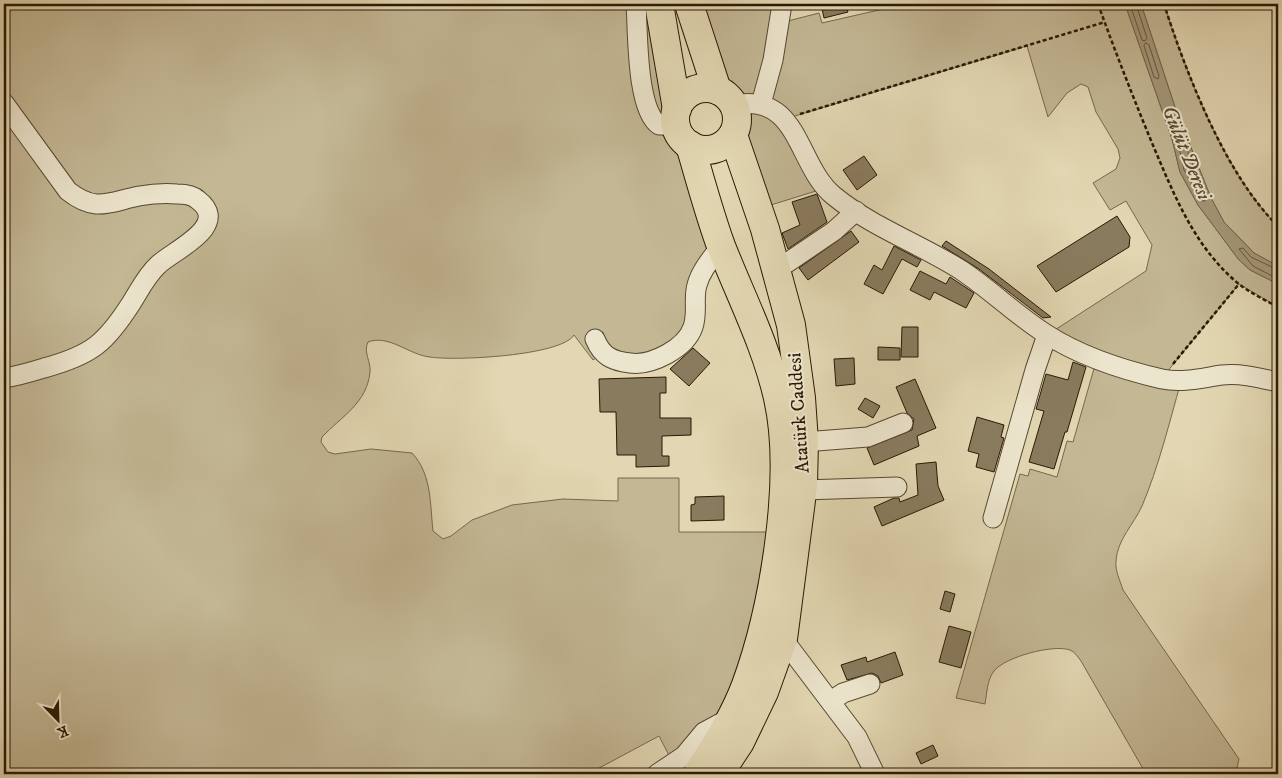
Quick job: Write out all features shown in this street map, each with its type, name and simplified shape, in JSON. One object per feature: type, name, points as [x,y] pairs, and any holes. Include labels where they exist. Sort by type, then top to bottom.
[{"type":"highway","name":"Atatürk Caddesi","points":[[659,4],[681,126],[722,246],[771,369],[779,401],[784,443],[782,521],[765,625],[745,686],[723,734],[697,774]]},
{"type":"highway","name":"Atatürk Caddesi","points":[[689,4],[725,98],[737,117],[733,135],[778,269],[791,325],[804,442],[803,490],[783,639],[764,692],[740,742],[719,774]]},
{"type":"highway","points":[[725,98],[705,88],[686,95],[681,126],[702,149],[714,149],[725,144],[733,135]]},
{"type":"street","points":[[636,4],[641,68],[650,118],[659,125],[681,126]]},
{"type":"street","points":[[761,104],[773,60],[782,4]]},
{"type":"street","points":[[725,98],[761,104],[773,109],[785,119],[822,184],[832,195],[856,211],[961,270],[1048,335],[1116,366],[1162,379],[1181,382],[1223,375],[1242,375],[1278,382]]},
{"type":"street","points":[[4,103],[68,191],[77,198],[87,203],[107,205],[139,196],[186,194],[198,198],[204,205],[207,212],[207,221],[201,234],[159,264],[147,278],[116,326],[91,351],[59,364],[4,378]]},
{"type":"street","points":[[778,269],[827,236],[856,211]]},
{"type":"street","points":[[595,339],[606,357],[619,362],[634,364],[652,360],[670,352],[685,339],[693,327],[696,286],[702,273],[722,246]]},
{"type":"street","points":[[993,518],[1035,370],[1048,335]]},
{"type":"street","points":[[804,442],[868,437],[903,422]]},
{"type":"street","points":[[803,490],[897,487]]},
{"type":"street","points":[[783,639],[857,737],[875,774]]},
{"type":"street","points":[[831,701],[843,693],[870,684]]},
{"type":"street","points":[[657,774],[684,756],[704,732],[730,718]]},
{"type":"path","points":[[1098,4],[1122,72],[1179,209],[1206,249],[1239,284],[1278,307]]},
{"type":"path","points":[[1164,4],[1191,76],[1231,163],[1247,190],[1278,226]]},
{"type":"path","points":[[785,119],[1105,22]]},
{"type":"path","points":[[1162,379],[1239,284]]},
{"type":"shaded area","points":[[4,4],[659,4],[677,129],[684,140],[710,260],[693,327],[652,360],[603,353],[593,360],[574,335],[565,342],[550,348],[507,355],[461,358],[430,357],[384,341],[368,342],[366,349],[370,372],[364,392],[359,401],[322,437],[321,442],[328,452],[335,454],[371,449],[412,453],[419,461],[427,480],[433,531],[443,539],[451,536],[472,520],[512,505],[563,499],[618,501],[618,478],[679,478],[679,532],[780,532],[745,686],[674,765],[659,736],[588,774],[4,774]]},
{"type":"shaded area","points":[[689,4],[782,4],[780,23],[819,13],[822,23],[905,4],[1125,4],[1172,139],[1180,172],[1198,205],[1239,260],[1250,270],[1278,284],[1278,307],[1239,284],[1162,378],[1181,382],[1154,476],[1139,513],[1119,546],[1116,561],[1117,572],[1123,590],[1239,759],[1237,768],[1228,774],[1146,774],[1081,661],[1070,650],[1041,650],[1018,657],[1000,666],[990,678],[985,704],[956,698],[1020,474],[1028,476],[1030,469],[1057,477],[1067,441],[1073,442],[1097,358],[1047,335],[1146,271],[1152,245],[1126,201],[1110,210],[1093,183],[1116,169],[1120,158],[1118,149],[1096,112],[1088,87],[1081,84],[1067,93],[1048,117],[1027,46],[785,119],[822,184],[816,191],[758,209],[737,123],[736,111],[727,96]]},
{"type":"shaded area","points":[[1141,4],[1164,4],[1196,91],[1225,152],[1241,180],[1259,205],[1278,226],[1278,266],[1254,253],[1224,222],[1211,198],[1176,110]]},
{"type":"water","name":"Gülüt Deresi","points":[[1125,4],[1141,4],[1176,110],[1211,198],[1224,222],[1254,253],[1278,266],[1278,284],[1250,270],[1239,260],[1198,205],[1180,172],[1172,139]]},
{"type":"building","points":[[821,4],[845,4],[848,12],[824,18]]},
{"type":"building","points":[[864,156],[877,175],[857,190],[843,170]]},
{"type":"building","points":[[817,194],[827,222],[788,249],[782,233],[800,225],[792,202]]},
{"type":"building","points":[[1117,216],[1130,237],[1129,247],[1056,292],[1037,266]]},
{"type":"building","points":[[851,231],[859,242],[808,280],[799,268]]},
{"type":"building","points":[[946,241],[989,269],[1051,317],[1043,318],[979,269],[942,246]]},
{"type":"building","points":[[894,246],[921,260],[917,267],[902,259],[883,294],[864,284],[874,265],[882,270]]},
{"type":"building","points":[[920,271],[946,284],[950,277],[974,293],[966,308],[934,292],[930,300],[910,290]]},
{"type":"building","points":[[902,327],[918,327],[918,357],[901,357]]},
{"type":"building","points":[[878,347],[900,348],[900,360],[878,360]]},
{"type":"building","points":[[693,348],[710,363],[689,386],[670,369]]},
{"type":"building","points":[[854,358],[855,384],[836,386],[834,359]]},
{"type":"building","points":[[1073,362],[1086,367],[1054,469],[1029,462],[1044,411],[1036,409],[1046,374],[1068,380]]},
{"type":"building","points":[[666,377],[666,393],[660,393],[660,418],[691,418],[691,435],[662,436],[662,456],[669,456],[669,466],[636,467],[636,455],[617,455],[616,412],[600,412],[599,379]]},
{"type":"building","points":[[915,379],[936,428],[917,436],[919,446],[874,465],[867,448],[912,430],[914,419],[907,413],[896,387]]},
{"type":"building","points":[[865,398],[880,406],[873,418],[858,409]]},
{"type":"building","points":[[977,417],[1004,425],[1001,437],[1004,438],[994,472],[976,467],[979,454],[968,451]]},
{"type":"building","points":[[936,462],[938,486],[944,500],[882,526],[874,507],[894,498],[899,498],[900,502],[918,495],[916,464]]},
{"type":"building","points":[[724,496],[724,520],[691,521],[691,505],[695,504],[695,497]]},
{"type":"building","points":[[945,591],[955,594],[950,612],[940,609]]},
{"type":"building","points":[[949,626],[971,632],[961,668],[939,662]]},
{"type":"building","points":[[895,652],[903,675],[881,683],[878,676],[872,673],[847,680],[841,665],[866,657],[867,662]]},
{"type":"building","points":[[933,745],[938,756],[921,764],[916,753]]}]
